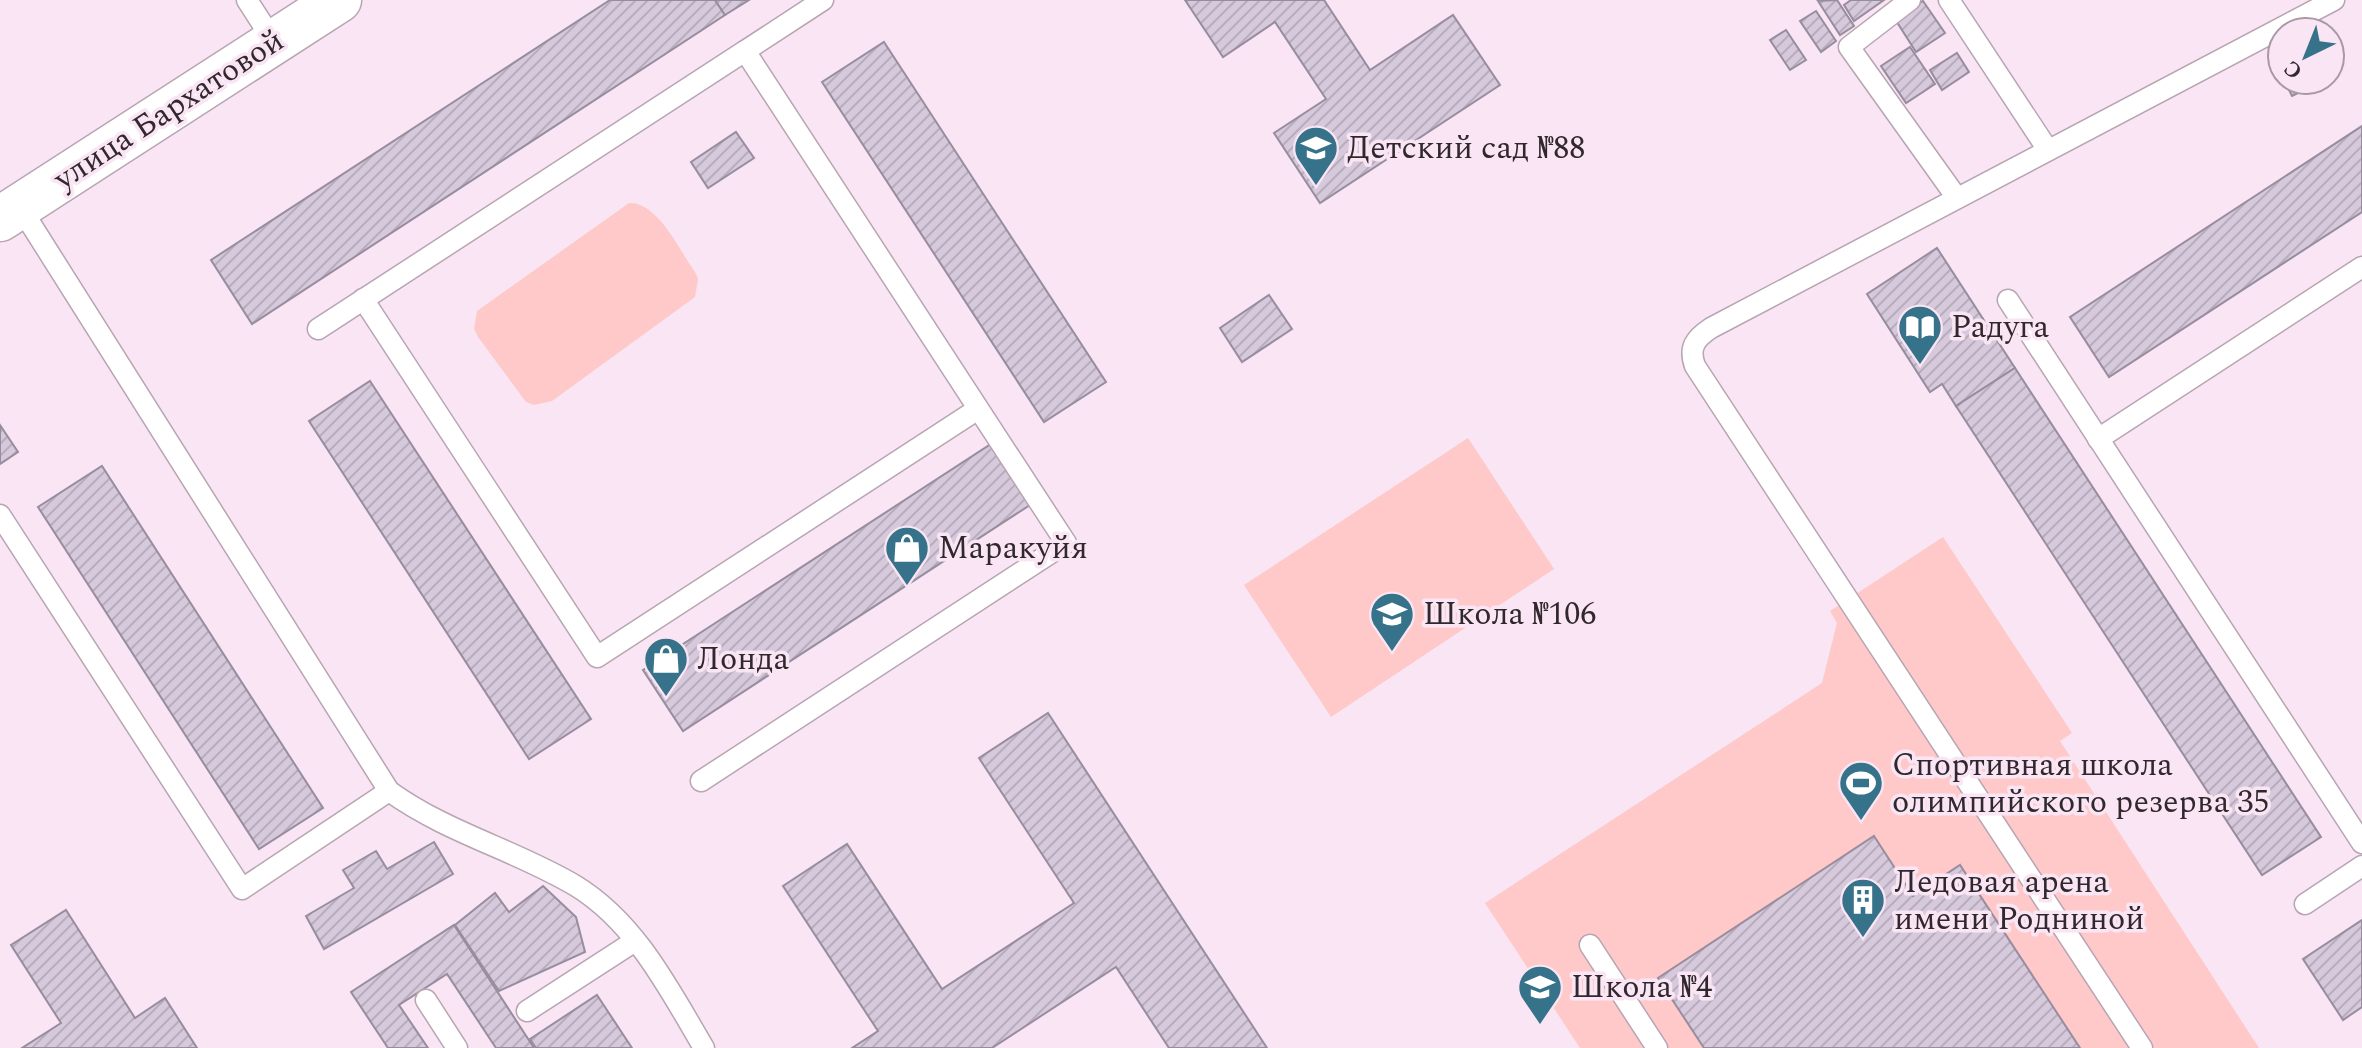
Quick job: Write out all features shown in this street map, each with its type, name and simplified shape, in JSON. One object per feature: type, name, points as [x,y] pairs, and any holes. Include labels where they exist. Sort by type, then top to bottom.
[{"type":"street","name":"улица Бархатовой","points":[[10,213],[339,0]]},
{"type":"lane","points":[[247,0],[274,42]]},
{"type":"lane","points":[[318,329],[823,0]]},
{"type":"lane","points":[[1910,0],[1849,47],[1957,198]]},
{"type":"lane","points":[[1949,0],[2048,150]]},
{"type":"lane","points":[[2142,1048],[1692,357],[1696,340],[1711,328],[2334,0]]},
{"type":"lane","points":[[701,781],[1066,543],[745,51]]},
{"type":"lane","points":[[10,213],[389,791],[420,813],[575,886],[608,910],[651,959],[704,1048]]},
{"type":"lane","points":[[2098,439],[2362,267]]},
{"type":"lane","points":[[363,299],[597,657],[978,409]]},
{"type":"lane","points":[[2008,300],[2362,843]]},
{"type":"lane","points":[[0,515],[242,889],[389,791]]},
{"type":"lane","points":[[2305,904],[2362,866]]},
{"type":"lane","points":[[527,1011],[635,941]]},
{"type":"lane","points":[[1590,945],[1657,1048]]},
{"type":"lane","points":[[426,1000],[457,1048]]},
{"type":"shaded area","points":[[629,203],[649,210],[667,229],[698,279],[695,297],[552,401],[534,405],[526,402],[478,337],[474,329],[477,311]]},
{"type":"shaded area","points":[[1468,438],[1554,569],[1331,717],[1244,585]]},
{"type":"shaded area","name":"Спортивная школа олимпийского резерва 35","points":[[1943,537],[2072,733],[2060,741],[2259,1048],[1580,1048],[1485,903],[1822,683],[1837,623],[1830,611]]},
{"type":"building","points":[[610,0],[715,0],[725,15],[252,324],[211,260]]},
{"type":"building","points":[[715,0],[749,0],[725,15]]},
{"type":"building","points":[[1185,0],[1324,0],[1370,70],[1453,15],[1500,85],[1320,203],[1274,133],[1326,99],[1275,22],[1223,57]]},
{"type":"building","points":[[1837,0],[1854,26],[1840,35],[1818,1]]},
{"type":"building","points":[[1851,0],[1884,0],[1854,21],[1844,5]]},
{"type":"building","points":[[1923,1],[1945,33],[1916,52],[1895,19]]},
{"type":"building","points":[[1816,11],[1836,41],[1821,52],[1800,21]]},
{"type":"building","points":[[1786,30],[1806,60],[1790,70],[1770,40]]},
{"type":"building","points":[[884,42],[1106,382],[1044,422],[822,82]]},
{"type":"building","points":[[1910,47],[1935,84],[1906,103],[1881,66]]},
{"type":"building","points":[[1957,53],[1969,72],[1942,90],[1930,70]]},
{"type":"building","points":[[2362,126],[2362,212],[2109,377],[2070,317]]},
{"type":"building","points":[[736,132],[754,158],[708,188],[691,162]]},
{"type":"building","points":[[1937,248],[2015,368],[1956,406],[1942,384],[1930,392],[1867,294]]},
{"type":"building","points":[[1269,295],[1292,329],[1242,362],[1220,328]]},
{"type":"building","points":[[2015,368],[2321,837],[2262,875],[1956,406]]},
{"type":"building","points":[[370,381],[591,719],[529,759],[309,421]]},
{"type":"building","points":[[0,425],[18,452],[0,464]]},
{"type":"building","points":[[991,444],[1030,505],[683,731],[643,670]]},
{"type":"building","points":[[102,466],[323,808],[259,849],[38,507]]},
{"type":"building","points":[[1048,713],[1267,1048],[1169,1048],[1116,967],[992,1048],[852,1048],[878,1031],[783,886],[847,844],[942,989],[1074,903],[979,758]]},
{"type":"building","name":"Ледовая арена имени Родниной","points":[[1874,836],[1913,896],[1960,865],[2080,1048],[1704,1048],[1658,978]]},
{"type":"building","points":[[434,842],[453,874],[324,949],[306,916],[354,888],[343,870],[376,851],[387,869]]},
{"type":"building","points":[[543,886],[576,917],[585,952],[499,991],[455,925],[495,893],[509,912]]},
{"type":"building","points":[[66,910],[135,1018],[165,998],[197,1048],[22,1048],[61,1023],[11,945]]},
{"type":"building","points":[[2362,920],[2362,1007],[2343,1020],[2303,959]]},
{"type":"building","points":[[454,925],[534,1048],[496,1048],[447,974],[399,1005],[428,1048],[388,1048],[351,992]]},
{"type":"building","points":[[597,995],[632,1048],[536,1048],[530,1039]]},
{"type":"place","name":"Детский сад №88","points":[[1316,187]]},
{"type":"place","name":"Радуга","points":[[1920,366]]},
{"type":"place","name":"Маракуйя","points":[[907,587]]},
{"type":"place","name":"Школа №106","points":[[1392,653]]},
{"type":"place","name":"Лонда","points":[[666,698]]},
{"type":"place","name":"Спортивная школа олимпийского резерва 35","points":[[1861,822]]},
{"type":"place","name":"Ледовая арена имени Родниной","points":[[1863,939]]},
{"type":"place","name":"Школа №4","points":[[1540,1026]]}]
